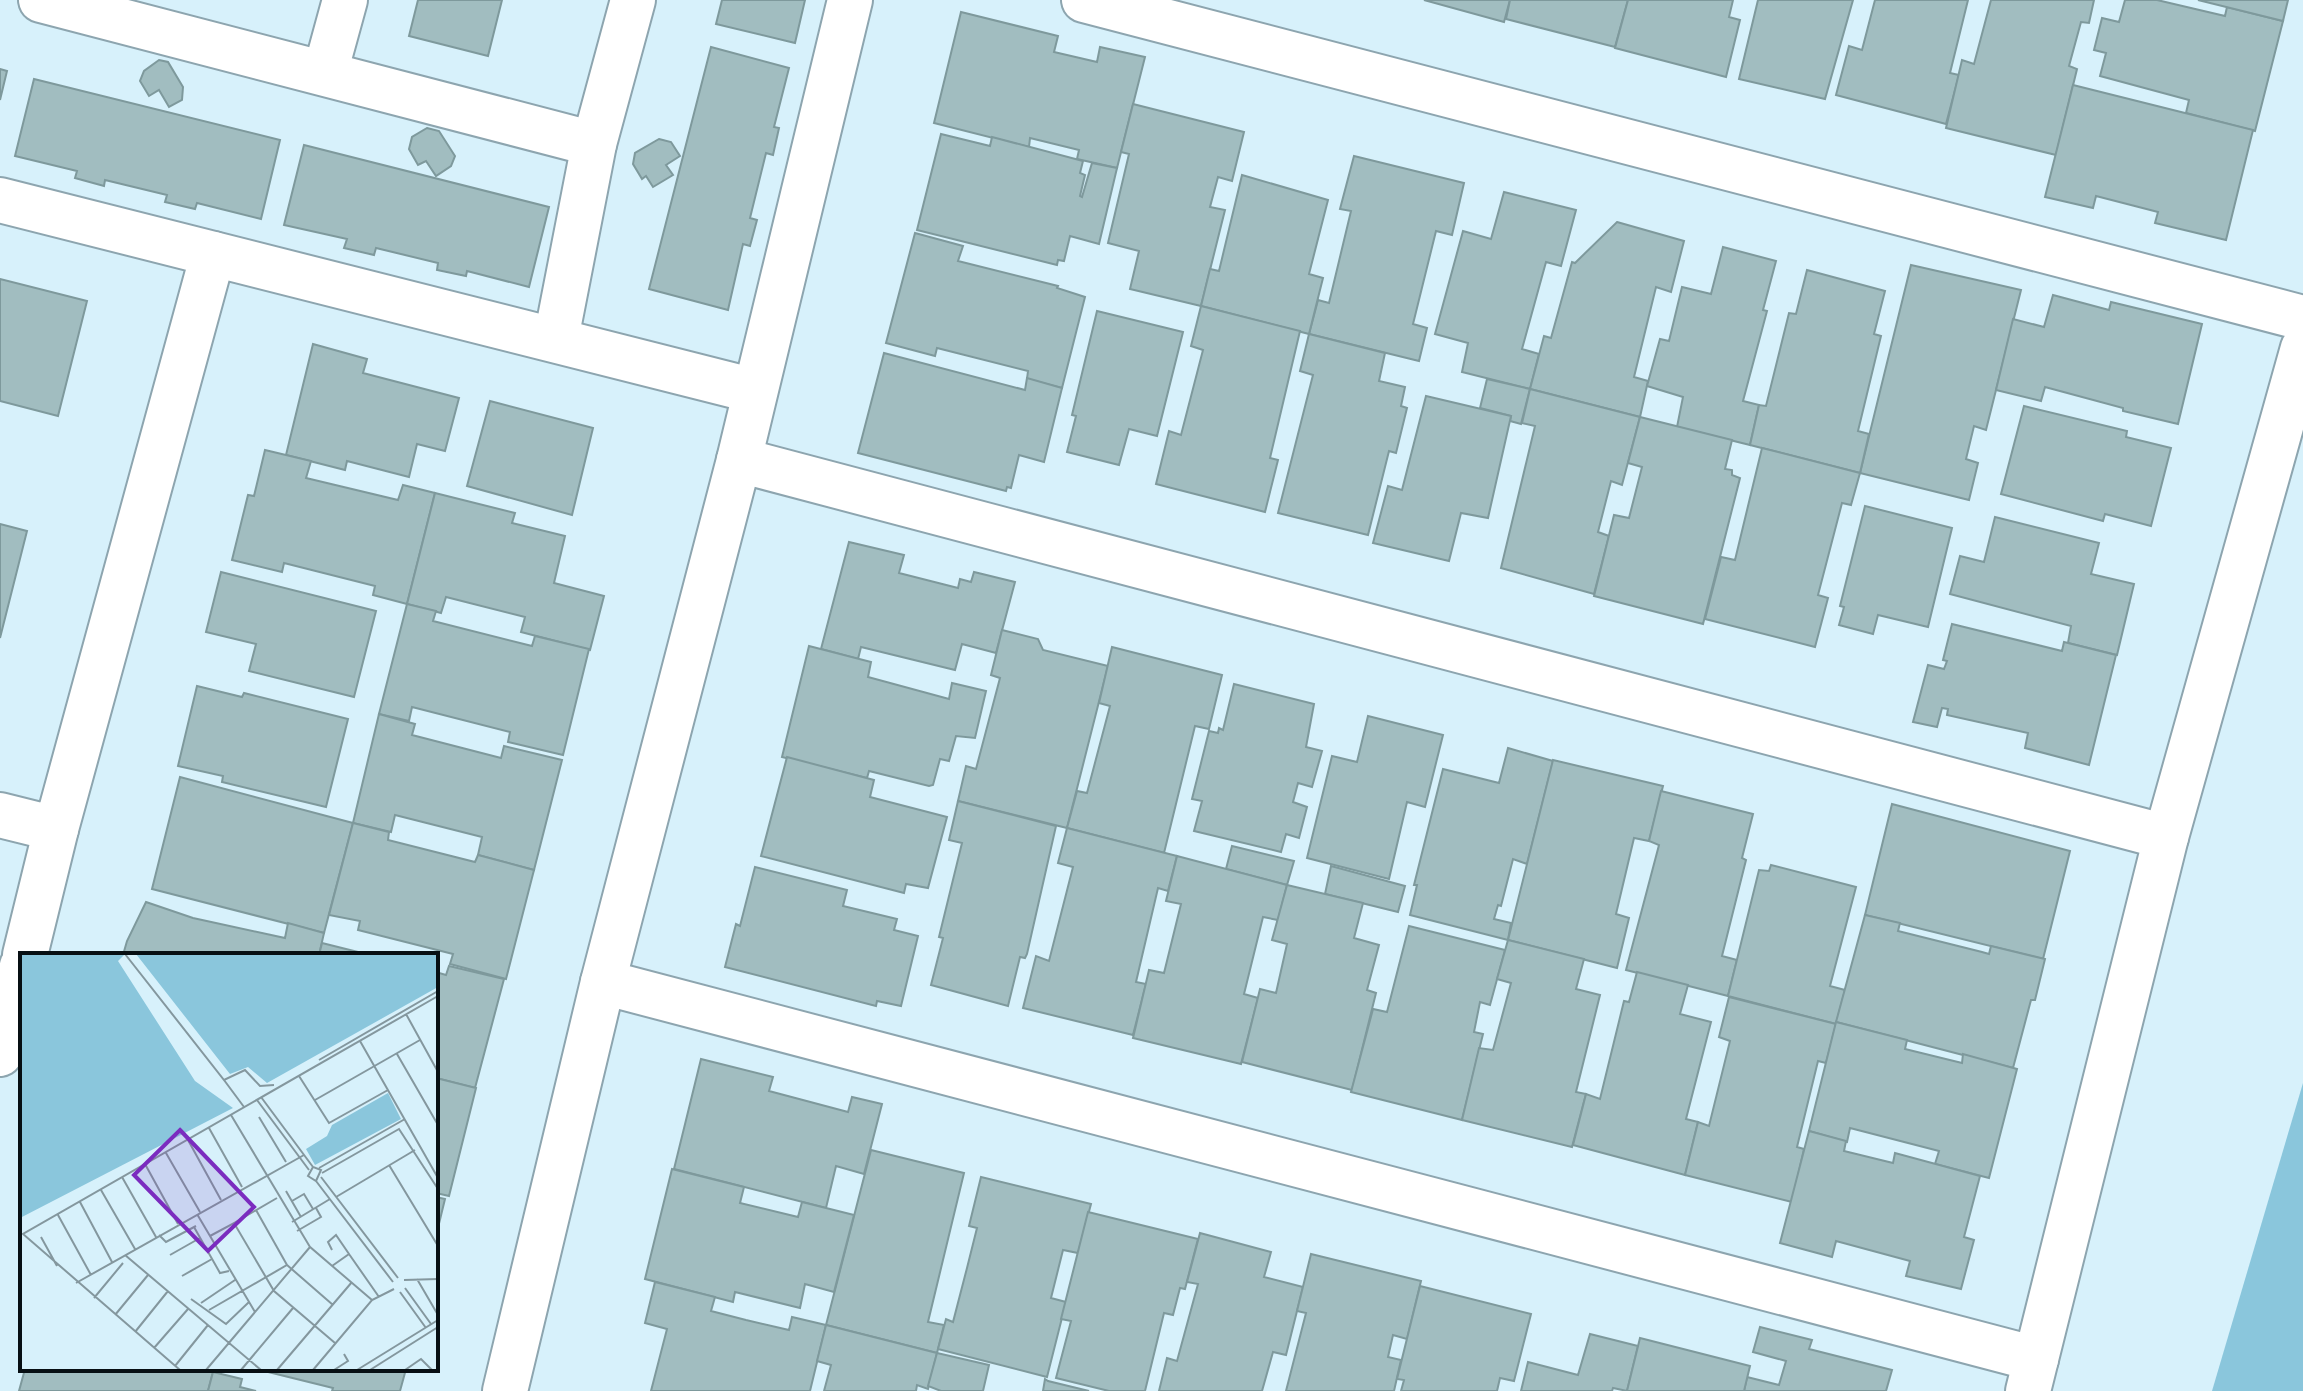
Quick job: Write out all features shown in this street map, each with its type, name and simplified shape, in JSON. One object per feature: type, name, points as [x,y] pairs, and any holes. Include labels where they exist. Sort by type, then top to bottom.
[{"type":"street","points":[[41,0],[594,144]]},
{"type":"street","points":[[325,73],[345,0]]},
{"type":"street","points":[[556,339],[594,144],[633,0]]},
{"type":"street","points":[[505,1391],[603,982],[739,460],[850,0]]},
{"type":"street","points":[[1084,0],[2303,318]]},
{"type":"street","points":[[0,200],[755,391]]},
{"type":"street","points":[[25,953],[56,829],[213,254]]},
{"type":"street","points":[[603,982],[2032,1375],[2166,837],[2303,348]]},
{"type":"street","points":[[739,460],[2166,837]]},
{"type":"street","points":[[0,815],[56,829]]},
{"type":"street","points":[[0,1054],[20,974]]},
{"type":"shaded area","points":[[2303,1083],[2303,1391],[2212,1391]]},
{"type":"building","points":[[418,0],[502,0],[488,56],[409,36]]},
{"type":"building","points":[[722,0],[805,0],[795,43],[716,24]]},
{"type":"building","points":[[1424,0],[1510,0],[1504,22]]},
{"type":"building","points":[[1510,0],[1628,0],[1615,47],[1506,19]]},
{"type":"building","points":[[1628,0],[1733,0],[1729,17],[1740,20],[1726,77],[1615,48]]},
{"type":"building","points":[[1758,0],[1853,0],[1825,99],[1739,79]]},
{"type":"building","points":[[1875,0],[1968,0],[1950,73],[1959,75],[1946,124],[1836,95],[1849,46],[1862,50]]},
{"type":"building","points":[[1991,0],[2094,0],[2089,23],[2081,22],[2069,66],[2077,69],[2056,155],[1946,128],[1962,60],[1974,64]]},
{"type":"building","points":[[2125,0],[2157,0],[2225,16],[2227,7],[2283,21],[2255,131],[2186,113],[2189,100],[2100,76],[2106,53],[2094,50],[2102,18],[2119,22]]},
{"type":"building","points":[[2198,0],[2288,0],[2283,21]]},
{"type":"building","points":[[961,12],[1058,36],[1054,52],[1097,62],[1100,47],[1145,57],[1117,168],[1077,159],[1079,150],[1030,138],[1029,147],[934,123]]},
{"type":"building","points":[[711,47],[789,68],[774,127],[779,128],[773,155],[766,153],[750,218],[757,220],[750,246],[743,244],[728,310],[649,289]]},
{"type":"building","points":[[159,60],[168,62],[183,87],[182,100],[169,107],[159,90],[149,96],[140,81],[144,71]]},
{"type":"building","points":[[0,69],[7,71],[0,100]]},
{"type":"building","points":[[34,79],[280,140],[261,219],[197,203],[195,209],[165,202],[167,195],[105,180],[104,186],[75,178],[77,171],[15,156]]},
{"type":"building","points":[[2073,85],[2253,130],[2226,240],[2155,223],[2158,212],[2096,196],[2093,208],[2045,197]]},
{"type":"building","points":[[1133,104],[1244,132],[1232,181],[1218,177],[1210,207],[1225,210],[1201,306],[1130,289],[1139,251],[1108,243],[1129,154],[1121,152]]},
{"type":"building","points":[[427,128],[439,131],[455,156],[451,166],[436,176],[426,161],[418,165],[409,149],[412,137]]},
{"type":"building","points":[[941,134],[990,146],[992,137],[1083,161],[1080,173],[1085,175],[1082,197],[1092,163],[1117,168],[1099,244],[1070,236],[1064,261],[1058,260],[1057,265],[917,230]]},
{"type":"building","points":[[659,139],[671,142],[680,156],[666,165],[673,175],[653,187],[646,176],[642,179],[633,164],[635,153]]},
{"type":"building","points":[[304,145],[549,207],[529,287],[467,271],[466,276],[437,270],[438,263],[376,248],[374,255],[344,248],[347,239],[284,225]]},
{"type":"building","points":[[1354,156],[1464,183],[1452,235],[1436,231],[1413,324],[1427,328],[1419,361],[1309,334],[1318,300],[1329,303],[1351,211],[1340,209]]},
{"type":"building","points":[[1242,175],[1328,200],[1309,274],[1323,278],[1309,334],[1201,306],[1210,269],[1219,271]]},
{"type":"building","points":[[1504,192],[1576,210],[1561,266],[1546,262],[1522,349],[1539,354],[1530,389],[1462,372],[1468,343],[1435,334],[1463,231],[1491,239]]},
{"type":"building","points":[[1617,222],[1684,241],[1671,292],[1656,287],[1634,377],[1648,381],[1640,417],[1530,389],[1544,336],[1551,338],[1572,262],[1575,263]]},
{"type":"building","points":[[915,233],[963,246],[958,261],[1058,286],[1085,297],[1062,388],[1027,379],[1028,371],[937,348],[935,356],[886,343]]},
{"type":"building","points":[[1723,247],[1776,261],[1763,310],[1767,311],[1743,401],[1759,405],[1750,445],[1677,427],[1683,397],[1647,386],[1660,339],[1669,341],[1682,287],[1711,294]]},
{"type":"building","points":[[1911,265],[2021,290],[1986,430],[1974,426],[1966,459],[1978,463],[1969,500],[1860,473]]},
{"type":"building","points":[[1807,270],[1885,291],[1874,334],[1881,336],[1858,431],[1869,434],[1860,473],[1750,445],[1759,405],[1766,406],[1789,313],[1796,314]]},
{"type":"building","points":[[0,279],[87,301],[58,416],[0,401]]},
{"type":"building","points":[[2053,295],[2109,310],[2111,302],[2202,324],[2178,424],[2045,387],[2041,401],[1996,390],[2013,319],[2044,327]]},
{"type":"building","points":[[1201,306],[1300,331],[1270,458],[1278,460],[1265,512],[1156,484],[1169,431],[1181,435],[1203,350],[1191,346]]},
{"type":"building","points":[[1097,311],[1183,332],[1157,436],[1129,429],[1119,465],[1067,452],[1076,416],[1072,415]]},
{"type":"building","points":[[1309,334],[1385,353],[1379,381],[1405,387],[1401,406],[1407,408],[1396,453],[1389,451],[1368,535],[1278,513],[1313,375],[1300,371]]},
{"type":"building","points":[[313,344],[367,359],[363,373],[459,398],[445,451],[417,444],[409,477],[347,461],[345,470],[286,455]]},
{"type":"building","points":[[884,353],[1025,390],[1027,378],[1062,388],[1044,462],[1019,455],[1011,488],[1007,487],[1006,491],[858,453]]},
{"type":"building","points":[[1487,379],[1530,389],[1521,424],[1510,421],[1511,416],[1480,408]]},
{"type":"building","points":[[1530,389],[1640,417],[1622,485],[1611,481],[1598,532],[1609,536],[1594,594],[1501,568],[1535,426],[1522,423]]},
{"type":"building","points":[[1426,396],[1511,416],[1488,518],[1461,513],[1449,561],[1373,543],[1388,486],[1402,490]]},
{"type":"building","points":[[490,401],[593,428],[572,515],[467,486]]},
{"type":"building","points":[[2024,406],[2127,431],[2126,437],[2171,448],[2151,526],[2105,514],[2103,521],[2001,494]]},
{"type":"building","points":[[1640,417],[1732,440],[1725,469],[1732,470],[1732,475],[1740,478],[1703,624],[1594,596],[1614,515],[1629,518],[1642,467],[1628,463]]},
{"type":"building","points":[[1762,448],[1860,473],[1851,505],[1842,503],[1818,595],[1828,598],[1815,647],[1705,619],[1721,557],[1735,560]]},
{"type":"building","points":[[265,450],[311,461],[306,478],[398,500],[403,485],[435,493],[407,604],[373,595],[375,586],[284,563],[282,572],[232,560],[248,495],[254,496]]},
{"type":"building","points":[[435,493],[515,513],[512,523],[565,536],[554,583],[604,596],[590,650],[521,632],[525,617],[446,597],[441,613],[407,604]]},
{"type":"building","points":[[1865,506],[1952,528],[1928,627],[1878,615],[1873,634],[1839,625],[1844,607],[1840,606]]},
{"type":"building","points":[[1995,517],[2099,543],[2091,574],[2134,584],[2117,655],[2068,643],[2071,626],[1950,594],[1960,556],[1984,562]]},
{"type":"building","points":[[0,524],[27,531],[0,638]]},
{"type":"building","points":[[849,542],[904,555],[899,573],[958,588],[960,579],[971,582],[974,572],[1015,582],[996,653],[962,644],[955,670],[861,647],[858,659],[821,649]]},
{"type":"building","points":[[221,572],[376,611],[354,697],[249,671],[256,644],[206,632]]},
{"type":"building","points":[[407,604],[436,611],[433,621],[532,646],[535,636],[589,649],[563,755],[508,742],[510,732],[412,707],[409,721],[379,714]]},
{"type":"building","points":[[1952,624],[2062,651],[2064,642],[2116,655],[2089,765],[2025,748],[2028,733],[1947,715],[1948,709],[1942,708],[1937,727],[1913,722],[1928,665],[1944,669],[1947,661],[1943,660]]},
{"type":"building","points":[[1002,630],[1038,639],[1043,650],[1108,666],[1067,828],[958,801],[966,766],[976,769],[1000,678],[991,675]]},
{"type":"building","points":[[809,646],[871,662],[868,677],[949,699],[952,683],[986,691],[975,738],[956,736],[949,761],[940,759],[933,785],[929,786],[869,771],[867,778],[782,757]]},
{"type":"building","points":[[1112,647],[1222,675],[1209,729],[1195,726],[1164,853],[1067,828],[1077,791],[1087,793],[1110,706],[1099,703]]},
{"type":"building","points":[[1234,684],[1314,704],[1306,747],[1322,751],[1312,787],[1298,783],[1293,802],[1307,807],[1299,838],[1286,834],[1281,852],[1194,831],[1202,801],[1192,799],[1209,731],[1218,733],[1219,728],[1223,730]]},
{"type":"building","points":[[197,686],[242,697],[244,693],[348,719],[326,807],[222,782],[223,776],[178,766]]},
{"type":"building","points":[[379,714],[415,724],[412,735],[501,758],[504,746],[562,760],[534,870],[478,855],[482,837],[395,815],[391,832],[353,823]]},
{"type":"building","points":[[1368,716],[1443,735],[1425,807],[1407,802],[1389,879],[1307,858],[1332,756],[1357,762]]},
{"type":"building","points":[[1508,748],[1553,761],[1527,864],[1513,859],[1501,906],[1498,905],[1494,919],[1511,923],[1508,940],[1410,915],[1417,885],[1414,885],[1443,769],[1499,783]]},
{"type":"building","points":[[787,757],[874,780],[870,797],[947,817],[928,888],[906,884],[904,893],[761,856]]},
{"type":"building","points":[[1553,760],[1663,786],[1649,841],[1634,838],[1616,914],[1629,918],[1617,968],[1508,940]]},
{"type":"building","points":[[180,777],[353,823],[324,933],[152,889]]},
{"type":"building","points":[[1661,791],[1753,814],[1742,858],[1746,860],[1722,956],[1737,960],[1728,996],[1626,970],[1659,845],[1649,841]]},
{"type":"building","points":[[958,801],[1056,826],[1027,954],[1025,958],[1020,957],[1008,1006],[931,985],[943,938],[939,937],[962,843],[949,840]]},
{"type":"building","points":[[1892,804],[2070,851],[2043,959],[1865,915]]},
{"type":"building","points":[[353,823],[389,832],[388,840],[475,862],[478,855],[534,870],[506,979],[450,964],[453,954],[358,930],[360,921],[329,915]]},
{"type":"building","points":[[1067,828],[1177,856],[1168,891],[1158,888],[1136,982],[1146,984],[1133,1035],[1023,1008],[1036,956],[1049,961],[1073,867],[1058,863]]},
{"type":"building","points":[[1232,846],[1294,861],[1287,885],[1226,869]]},
{"type":"building","points":[[1177,856],[1287,885],[1278,920],[1263,917],[1244,994],[1258,998],[1241,1064],[1133,1038],[1149,970],[1164,973],[1181,904],[1166,901]]},
{"type":"building","points":[[1771,865],[1856,887],[1830,986],[1845,990],[1836,1024],[1728,996],[1759,870],[1769,871]]},
{"type":"building","points":[[1331,866],[1405,886],[1398,912],[1325,894]]},
{"type":"building","points":[[755,867],[847,890],[843,906],[897,919],[894,930],[918,936],[901,1006],[877,1001],[876,1006],[725,967],[736,924],[740,926]]},
{"type":"building","points":[[1287,885],[1363,903],[1354,938],[1379,945],[1367,990],[1376,993],[1352,1090],[1242,1062],[1260,989],[1276,993],[1287,944],[1272,940]]},
{"type":"building","points":[[146,902],[193,918],[285,938],[288,923],[324,933],[319,953],[124,953]]},
{"type":"building","points":[[1865,915],[1900,923],[1898,931],[1989,954],[1991,946],[2045,959],[2013,1068],[1836,1022]]},
{"type":"building","points":[[1409,926],[1505,950],[1490,1005],[1480,1002],[1474,1032],[1483,1034],[1462,1120],[1351,1092],[1373,1009],[1387,1012]]},
{"type":"building","points":[[1508,940],[1584,959],[1576,989],[1600,995],[1576,1092],[1586,1094],[1572,1147],[1462,1120],[1479,1048],[1493,1050],[1511,983],[1497,979]]},
{"type":"building","points":[[322,943],[362,953],[320,953]]},
{"type":"building","points":[[449,966],[504,979],[475,1088],[438,1079],[438,973],[446,975]]},
{"type":"building","points":[[1637,972],[1688,985],[1680,1014],[1711,1022],[1686,1119],[1698,1122],[1685,1175],[1573,1145],[1586,1094],[1600,1099],[1624,1001],[1629,1002]]},
{"type":"building","points":[[1729,997],[1836,1024],[1826,1063],[1818,1061],[1797,1147],[1804,1149],[1792,1202],[1685,1175],[1698,1122],[1709,1126],[1730,1041],[1719,1037]]},
{"type":"building","points":[[1836,1022],[1907,1040],[1905,1049],[1962,1063],[1963,1054],[2017,1069],[1989,1178],[1935,1164],[1939,1151],[1850,1128],[1847,1142],[1809,1131]]},
{"type":"building","points":[[701,1059],[773,1077],[769,1091],[848,1112],[852,1097],[882,1104],[864,1174],[836,1166],[826,1208],[674,1169]]},
{"type":"building","points":[[438,1078],[476,1088],[449,1196],[438,1193]]},
{"type":"building","points":[[1809,1131],[1846,1141],[1844,1151],[1893,1163],[1895,1153],[1980,1176],[1964,1237],[1974,1240],[1961,1289],[1906,1276],[1910,1261],[1836,1241],[1832,1257],[1780,1243]]},
{"type":"building","points":[[871,1150],[964,1173],[928,1322],[944,1325],[937,1353],[826,1325]]},
{"type":"building","points":[[672,1169],[744,1187],[740,1203],[798,1217],[802,1202],[854,1215],[834,1292],[805,1284],[800,1308],[735,1292],[733,1302],[645,1279]]},
{"type":"building","points":[[981,1177],[1091,1204],[1078,1253],[1063,1250],[1051,1298],[1066,1302],[1047,1377],[938,1349],[946,1319],[953,1322],[977,1228],[969,1226]]},
{"type":"building","points":[[438,1197],[445,1199],[438,1228]]},
{"type":"building","points":[[1088,1212],[1198,1239],[1185,1289],[1180,1288],[1173,1315],[1164,1313],[1145,1391],[1109,1391],[1056,1378],[1071,1321],[1061,1319]]},
{"type":"building","points":[[1200,1233],[1271,1252],[1264,1277],[1303,1287],[1286,1355],[1273,1352],[1262,1391],[1159,1391],[1167,1358],[1177,1361],[1198,1284],[1187,1282]]},
{"type":"building","points":[[1311,1254],[1421,1281],[1407,1339],[1393,1335],[1388,1357],[1401,1360],[1394,1391],[1286,1391],[1306,1313],[1297,1311]]},
{"type":"building","points":[[655,1282],[715,1297],[711,1311],[746,1320],[789,1330],[792,1317],[826,1325],[810,1391],[651,1391],[667,1329],[645,1323]]},
{"type":"building","points":[[1420,1286],[1531,1314],[1514,1381],[1500,1378],[1497,1391],[1401,1391],[1404,1380],[1397,1379]]},
{"type":"building","points":[[826,1325],[937,1353],[928,1389],[917,1385],[916,1391],[824,1391],[831,1365],[817,1361]]},
{"type":"building","points":[[1760,1327],[1812,1340],[1809,1349],[1892,1370],[1886,1391],[1744,1391],[1747,1377],[1779,1385],[1786,1361],[1753,1352]]},
{"type":"building","points":[[1590,1334],[1638,1346],[1627,1391],[1613,1388],[1612,1391],[1521,1391],[1528,1362],[1578,1375]]},
{"type":"building","points":[[1640,1338],[1750,1366],[1744,1391],[1627,1391]]},
{"type":"building","points":[[937,1353],[989,1365],[983,1391],[941,1391],[928,1386]]},
{"type":"building","points":[[24,1371],[213,1372],[208,1391],[19,1391]]},
{"type":"building","points":[[264,1371],[405,1371],[400,1391],[332,1391],[333,1388]]},
{"type":"building","points":[[213,1372],[242,1379],[240,1387],[256,1391],[208,1391]]},
{"type":"building","points":[[1045,1379],[1048,1381],[1089,1391],[1043,1391]]}]
